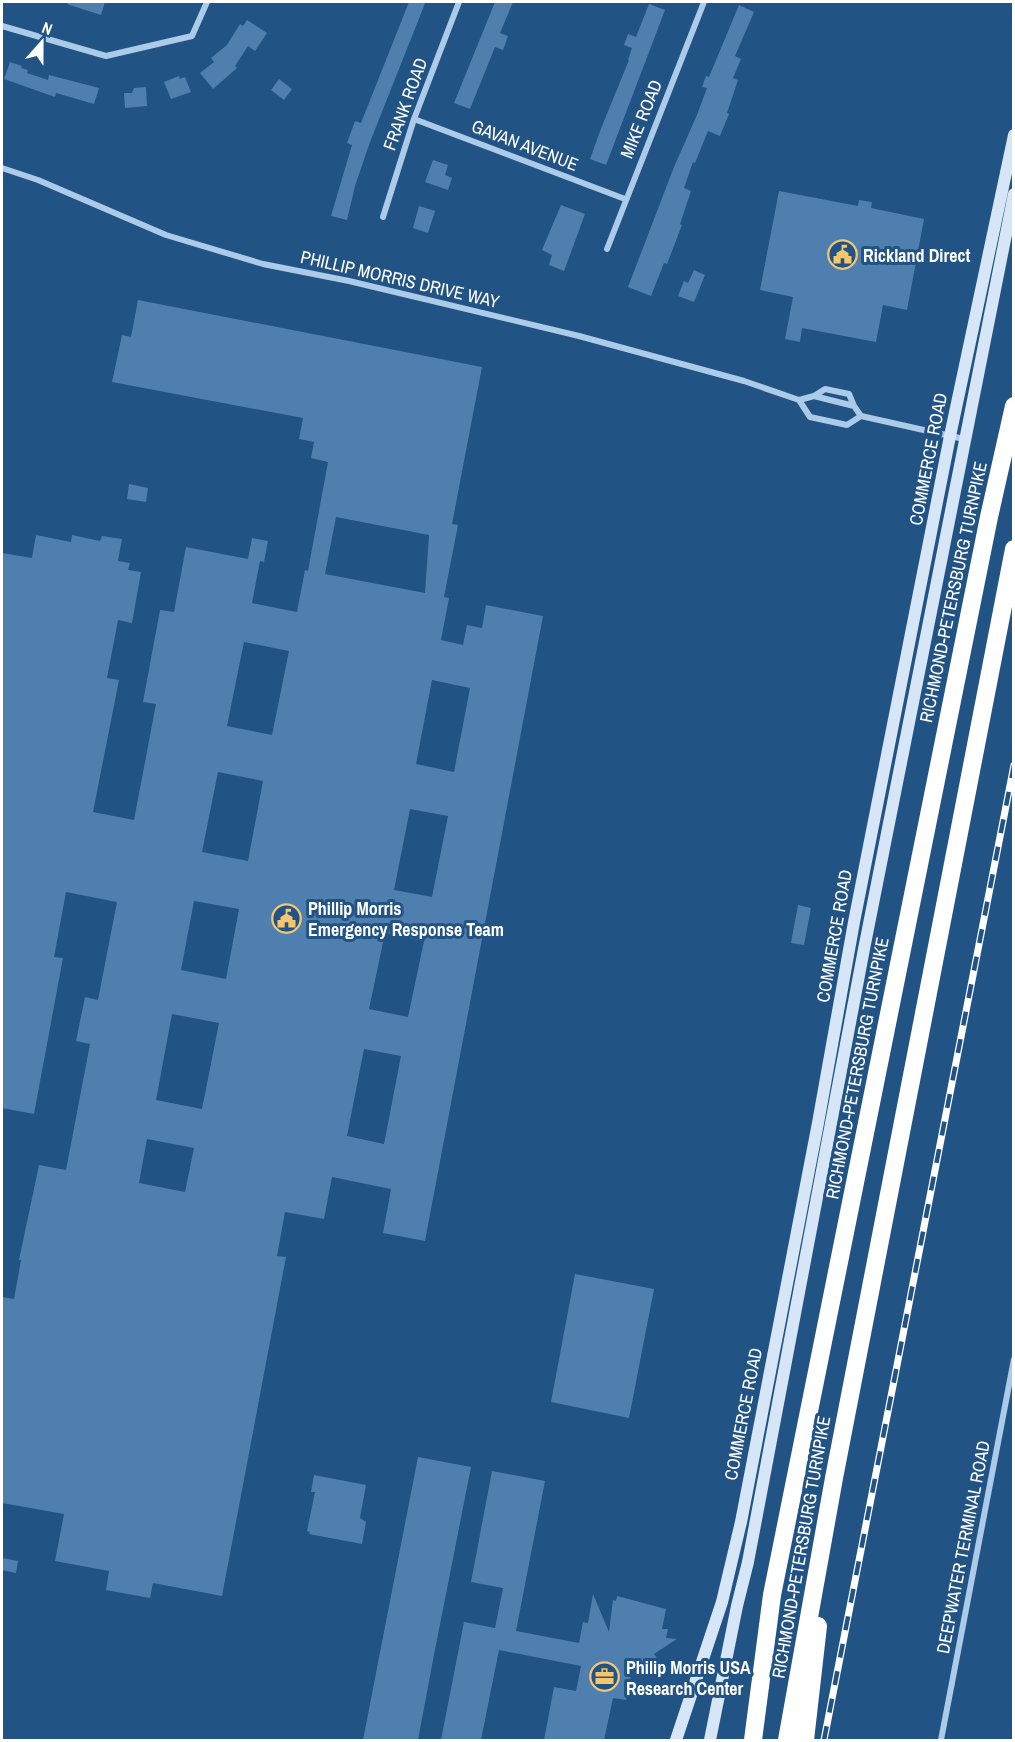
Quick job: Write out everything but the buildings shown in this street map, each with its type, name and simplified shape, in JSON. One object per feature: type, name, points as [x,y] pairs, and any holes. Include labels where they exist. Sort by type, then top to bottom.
[{"type":"highway","name":"RICHMOND-PETERSBURG TURNPIKE","points":[[753,1740],[774,1583],[988,517],[1014,406]]},
{"type":"highway","name":"RICHMOND-PETERSBURG TURNPIKE","points":[[787,1740],[834,1478],[1014,549]]},
{"type":"highway","points":[[805,1740],[834,1478]]},
{"type":"main road","name":"COMMERCE ROAD","points":[[676,1740],[722,1602],[741,1522],[818,1124],[854,922],[950,436],[1014,135]]},
{"type":"main road","name":"COMMERCE ROAD","points":[[710,1740],[761,1496],[864,948],[1014,194]]},
{"type":"street","points":[[2,26],[106,56],[192,36],[207,2]]},
{"type":"street","name":"FRANK ROAD","points":[[383,217],[414,119],[459,2]]},
{"type":"street","name":"MIKE ROAD","points":[[607,249],[704,2]]},
{"type":"street","name":"GAVAN AVENUE","points":[[414,119],[625,199]]},
{"type":"street","name":"PHILLIP MORRIS DRIVE WAY","points":[[2,168],[38,180],[166,235],[263,264],[350,281],[579,336],[744,381],[799,400],[810,417],[829,422],[847,425],[861,416],[964,440]]},
{"type":"street","points":[[799,400],[814,396],[854,406],[861,416]]},
{"type":"street","name":"DEEPWATER TERMINAL ROAD","points":[[941,1740],[1014,1359]]},
{"type":"railway","points":[[824,1740],[1014,765]]},
{"type":"place","name":"Rickland Direct","points":[[842,255]]},
{"type":"place","name":"Phillip Morris Emergency Response Team","points":[[287,918]]},
{"type":"place","name":"Philip Morris USA Research Center","points":[[605,1677]]}]
